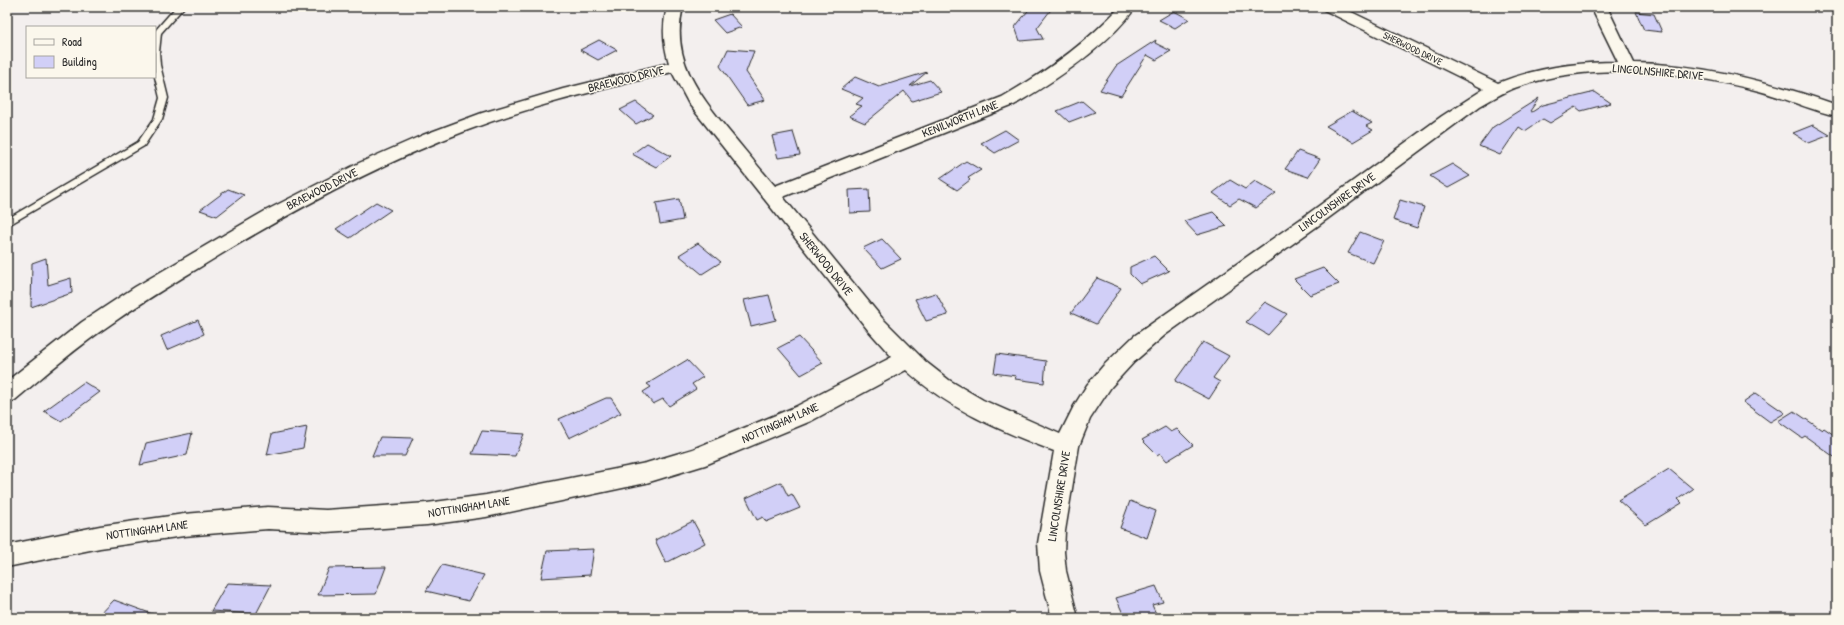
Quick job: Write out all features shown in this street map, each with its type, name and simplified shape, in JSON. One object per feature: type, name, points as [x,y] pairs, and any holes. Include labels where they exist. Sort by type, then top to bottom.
[{"type":"street","name":"SHERWOOD DRIVE","points":[[676,7],[672,23],[672,37],[677,66],[684,84],[695,100],[875,324],[908,359],[947,390],[976,408],[1066,446]]},
{"type":"street","name":"KENILWORTH LANE","points":[[771,195],[1008,101],[1031,88],[1084,51],[1107,30],[1128,7]]},
{"type":"street","name":"SHERWOOD DRIVE","points":[[1329,7],[1498,89]]},
{"type":"street","points":[[1599,7],[1628,68]]},
{"type":"street","name":"BRAEWOOD DRIVE","points":[[7,394],[48,360],[97,324],[149,289],[246,230],[350,174],[461,126],[506,111],[677,66]]},
{"type":"street","name":"LINCOLNSHIRE DRIVE","points":[[1065,618],[1056,586],[1051,544],[1066,446],[1097,388],[1125,357],[1158,329],[1330,208],[1448,120],[1498,89],[1531,77],[1556,72],[1604,67],[1689,73],[1726,79],[1773,91],[1837,111]]},
{"type":"street","name":"NOTTINGHAM LANE","points":[[7,556],[100,537],[184,525],[268,518],[326,521],[427,514],[486,506],[646,473],[697,458],[802,414],[908,359]]},
{"type":"lane","points":[[156,42],[157,33],[180,7]]},
{"type":"lane","points":[[7,223],[128,154],[141,144],[158,119],[164,98],[156,65]]},
{"type":"building","points":[[1031,7],[1053,7],[1037,28],[1043,39],[1020,41],[1015,27]]},
{"type":"building","points":[[1174,11],[1189,19],[1175,28],[1159,20]]},
{"type":"building","points":[[1636,12],[1654,14],[1662,32],[1644,30]]},
{"type":"building","points":[[730,14],[742,27],[725,33],[713,20]]},
{"type":"building","points":[[599,40],[617,50],[598,60],[580,50]]},
{"type":"building","points":[[1156,40],[1155,43],[1171,51],[1156,60],[1147,55],[1121,96],[1100,90],[1116,66]]},
{"type":"building","points":[[728,49],[754,51],[746,72],[765,100],[747,105],[720,66]]},
{"type":"building","points":[[927,72],[910,86],[930,80],[941,92],[912,101],[904,91],[865,123],[849,116],[862,106],[856,104],[863,98],[841,89],[855,77],[879,87]]},
{"type":"building","points":[[1595,92],[1611,103],[1581,111],[1576,107],[1550,123],[1543,119],[1525,131],[1519,127],[1500,155],[1479,146],[1493,127],[1539,98],[1530,111],[1532,112],[1543,105]]},
{"type":"building","points":[[1082,101],[1095,112],[1069,122],[1057,111]]},
{"type":"building","points":[[636,102],[653,115],[636,124],[620,110]]},
{"type":"building","points":[[1352,111],[1372,123],[1366,126],[1373,130],[1353,142],[1326,126]]},
{"type":"building","points":[[1813,125],[1830,135],[1809,143],[1793,133]]},
{"type":"building","points":[[1005,130],[1019,140],[995,153],[981,143]]},
{"type":"building","points":[[793,132],[800,155],[778,158],[772,136]]},
{"type":"building","points":[[647,143],[671,156],[656,167],[632,154]]},
{"type":"building","points":[[1298,151],[1320,159],[1308,177],[1285,169]]},
{"type":"building","points":[[966,161],[981,170],[968,178],[970,180],[957,190],[940,179]]},
{"type":"building","points":[[1452,164],[1470,176],[1448,188],[1430,176]]},
{"type":"building","points":[[1230,180],[1245,189],[1255,181],[1276,193],[1256,208],[1239,199],[1230,205],[1213,193]]},
{"type":"building","points":[[228,189],[244,195],[217,216],[200,210]]},
{"type":"building","points":[[869,189],[870,212],[850,213],[849,190]]},
{"type":"building","points":[[679,199],[683,220],[660,224],[656,203]]},
{"type":"building","points":[[1400,200],[1424,207],[1417,228],[1393,220]]},
{"type":"building","points":[[376,202],[391,210],[350,238],[336,229]]},
{"type":"building","points":[[1213,212],[1227,226],[1197,235],[1184,221]]},
{"type":"building","points":[[1360,232],[1384,241],[1373,263],[1348,253]]},
{"type":"building","points":[[882,239],[901,259],[882,268],[863,248]]},
{"type":"building","points":[[698,243],[721,262],[702,274],[679,255]]},
{"type":"building","points":[[1154,256],[1169,271],[1140,284],[1130,274],[1130,267]]},
{"type":"building","points":[[46,258],[48,285],[71,278],[72,293],[31,307],[32,263]]},
{"type":"building","points":[[1323,268],[1339,284],[1310,295],[1294,279]]},
{"type":"building","points":[[1097,278],[1121,288],[1096,324],[1071,313]]},
{"type":"building","points":[[936,293],[948,315],[926,321],[915,299]]},
{"type":"building","points":[[769,295],[776,320],[751,326],[744,300]]},
{"type":"building","points":[[1265,302],[1287,314],[1268,335],[1246,322]]},
{"type":"building","points":[[198,320],[204,334],[167,350],[161,336]]},
{"type":"building","points":[[799,337],[823,363],[801,375],[778,348]]},
{"type":"building","points":[[1203,342],[1229,356],[1213,378],[1220,382],[1209,399],[1175,381]]},
{"type":"building","points":[[997,354],[1046,361],[1044,383],[1015,379],[1016,376],[994,373]]},
{"type":"building","points":[[687,360],[703,377],[692,384],[696,389],[669,406],[663,399],[653,404],[643,392],[651,387],[647,384]]},
{"type":"building","points":[[84,382],[100,392],[61,421],[44,411]]},
{"type":"building","points":[[1756,393],[1785,413],[1770,422],[1743,402]]},
{"type":"building","points":[[606,398],[611,398],[621,413],[569,438],[559,419]]},
{"type":"building","points":[[1794,411],[1822,430],[1824,428],[1837,437],[1837,459],[1805,436],[1802,438],[1778,421]]},
{"type":"building","points":[[307,427],[303,448],[267,455],[272,434]]},
{"type":"building","points":[[1165,427],[1171,432],[1177,429],[1193,445],[1167,461],[1160,453],[1157,455],[1142,440]]},
{"type":"building","points":[[482,431],[524,434],[515,456],[472,454]]},
{"type":"building","points":[[192,433],[187,455],[140,465],[146,443]]},
{"type":"building","points":[[380,437],[413,438],[405,456],[372,456]]},
{"type":"building","points":[[1669,469],[1693,489],[1678,499],[1682,503],[1646,525],[1618,500]]},
{"type":"building","points":[[781,482],[788,496],[792,494],[800,508],[766,522],[763,517],[757,520],[746,498]]},
{"type":"building","points":[[1130,501],[1156,511],[1147,538],[1120,528]]},
{"type":"building","points":[[693,521],[705,543],[666,563],[655,540]]},
{"type":"building","points":[[594,549],[590,575],[541,578],[547,551]]},
{"type":"building","points":[[442,565],[484,575],[469,601],[426,591]]},
{"type":"building","points":[[386,567],[376,594],[318,595],[329,568]]},
{"type":"building","points":[[227,583],[271,585],[256,614],[211,611]]},
{"type":"building","points":[[1156,586],[1163,602],[1152,605],[1158,618],[1125,618],[1116,598]]},
{"type":"building","points":[[114,600],[158,616],[158,618],[97,618]]}]
